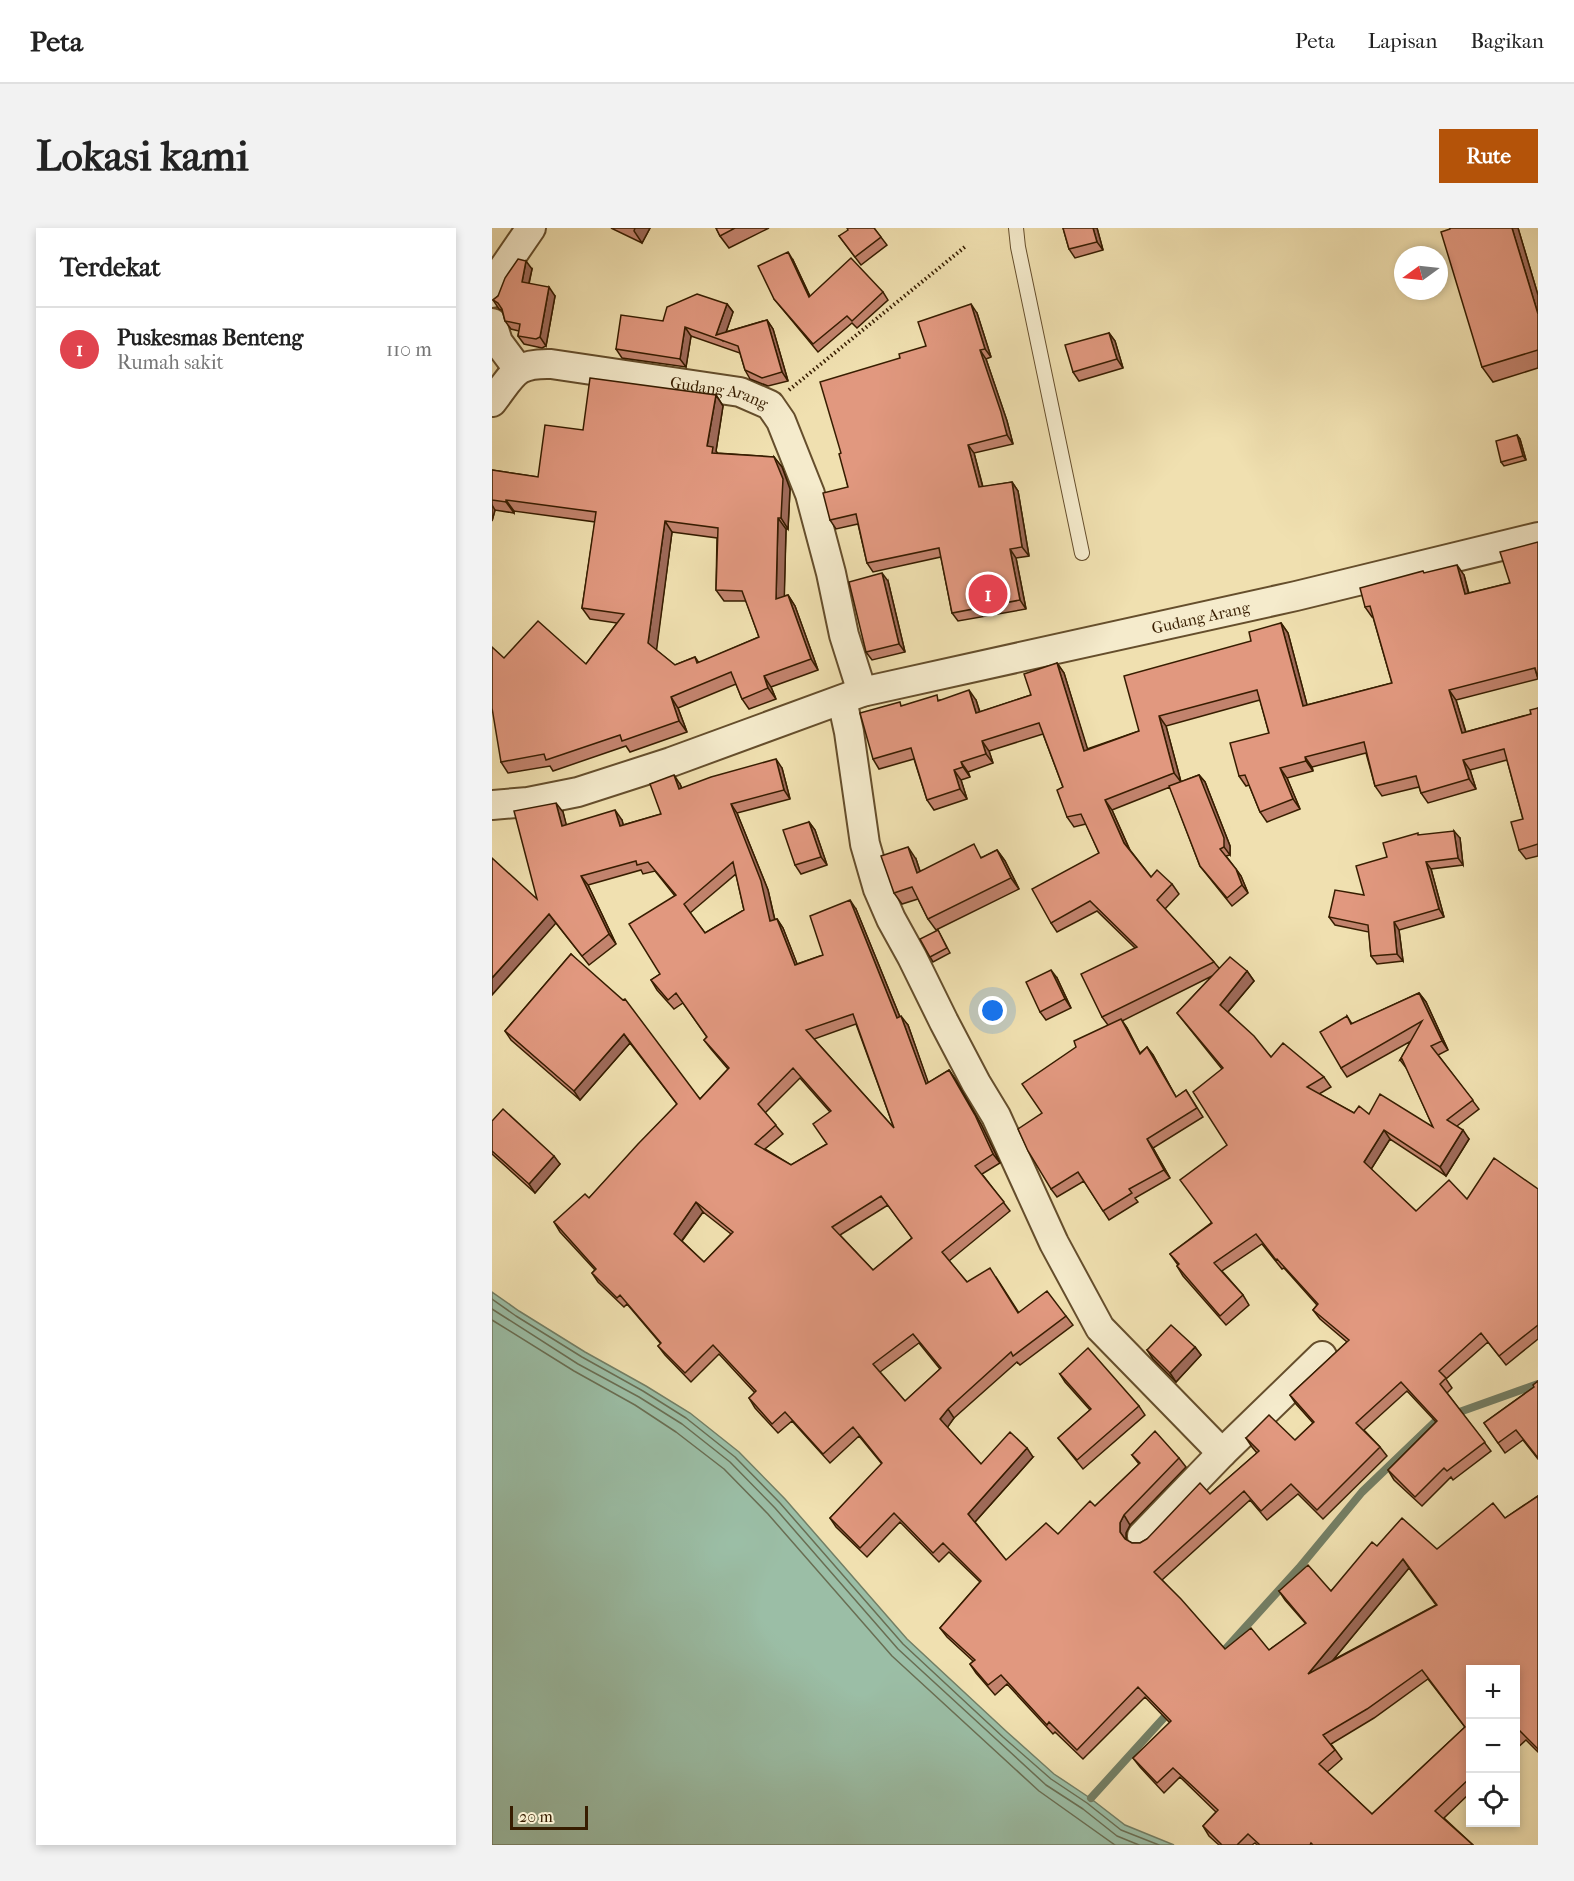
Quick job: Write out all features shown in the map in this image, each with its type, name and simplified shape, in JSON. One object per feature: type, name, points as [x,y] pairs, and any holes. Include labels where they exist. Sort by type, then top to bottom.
[{"type":"street","points":[[492,293],[496,279],[531,228]]},
{"type":"street","points":[[492,323],[498,342],[518,369],[492,402]]},
{"type":"street","name":"Gudang Arang","points":[[518,369],[534,364],[552,364],[740,392],[770,405],[781,421],[810,494],[831,573],[844,635],[852,696]]},
{"type":"street","name":"Gudang Arang","points":[[492,805],[528,802],[578,792],[671,762],[852,696],[1296,596],[1538,537]]},
{"type":"street","points":[[852,696],[849,732],[865,844],[878,889],[891,919],[976,1083],[996,1116],[1054,1244],[1100,1328],[1222,1453]]},
{"type":"street","points":[[1142,1536],[1222,1453],[1322,1356]]},
{"type":"lane","points":[[1016,228],[1018,247],[1082,554]]},
{"type":"path","points":[[770,405],[966,246]]},
{"type":"water","points":[[492,1292],[585,1352],[690,1413],[739,1452],[785,1499],[907,1639],[1007,1732],[1054,1774],[1125,1825],[1174,1845],[492,1845]]},
{"type":"building","points":[[716,228],[735,228],[720,236]]},
{"type":"building","points":[[847,228],[874,228],[881,237],[855,257],[839,236],[848,230]]},
{"type":"building","points":[[1063,228],[1093,228],[1097,242],[1069,249]]},
{"type":"building","points":[[1512,228],[1538,314],[1538,350],[1482,367],[1448,255],[1448,246],[1445,246],[1441,232],[1450,229]]},
{"type":"building","points":[[788,252],[809,297],[851,258],[883,292],[852,321],[847,316],[813,344],[774,299],[758,266]]},
{"type":"building","points":[[518,259],[526,261],[522,282],[549,287],[540,337],[536,339],[518,336],[520,324],[505,321],[502,309],[493,300],[498,296],[505,278]]},
{"type":"building","points":[[697,294],[727,304],[716,335],[767,320],[782,372],[762,378],[745,370],[738,346],[685,327],[680,359],[616,349],[621,315],[663,321],[667,307]]},
{"type":"building","points":[[971,304],[985,349],[980,350],[1007,435],[968,445],[979,487],[1012,482],[1022,547],[1010,549],[1020,600],[952,613],[939,548],[867,563],[856,514],[830,520],[823,493],[848,487],[839,454],[841,453],[820,382],[900,358],[899,354],[926,346],[918,322]]},
{"type":"building","points":[[1109,333],[1117,359],[1073,372],[1065,345]]},
{"type":"building","points":[[590,378],[716,395],[707,446],[713,447],[712,453],[774,457],[783,479],[781,518],[778,518],[776,599],[788,595],[811,659],[764,676],[768,688],[742,699],[731,672],[671,697],[679,721],[622,741],[620,735],[546,760],[544,754],[501,762],[492,708],[492,647],[504,658],[538,621],[586,664],[624,614],[582,608],[596,512],[492,500],[492,470],[538,477],[545,425],[583,430]],"holes":[[[665,521],[718,528],[716,590],[742,591],[759,637],[697,663],[695,657],[675,665],[648,643]]]},
{"type":"building","points":[[1517,435],[1523,456],[1501,462],[1496,441]]},
{"type":"building","points":[[1538,542],[1538,678],[1535,668],[1449,690],[1462,733],[1531,714],[1530,710],[1538,708],[1538,844],[1519,850],[1511,822],[1523,819],[1504,749],[1463,760],[1469,779],[1421,793],[1416,776],[1375,786],[1364,742],[1305,757],[1306,761],[1280,768],[1293,799],[1260,812],[1245,775],[1239,776],[1230,743],[1269,733],[1257,690],[1159,716],[1174,773],[1105,800],[1124,843],[1151,877],[1157,870],[1172,884],[1157,900],[1214,962],[1102,1017],[1081,974],[1137,947],[1090,901],[1051,923],[1032,889],[1099,853],[1081,814],[1067,817],[1057,790],[1063,787],[1039,723],[982,741],[986,754],[961,762],[963,767],[954,770],[960,789],[927,800],[911,748],[873,759],[860,713],[900,702],[901,706],[937,695],[938,701],[969,690],[976,713],[1031,695],[1024,674],[1057,663],[1084,751],[1139,731],[1124,676],[1251,641],[1249,632],[1281,623],[1303,706],[1392,683],[1370,606],[1365,607],[1360,588],[1423,571],[1424,573],[1457,565],[1465,594],[1510,583],[1500,552]]},
{"type":"building","points":[[882,573],[899,644],[866,652],[849,582]]},
{"type":"building","points":[[776,759],[784,790],[731,804],[761,881],[770,921],[777,919],[795,965],[823,955],[810,916],[850,900],[897,1018],[901,1016],[926,1084],[949,1070],[975,1115],[993,1154],[975,1166],[1004,1202],[942,1252],[967,1282],[990,1268],[1018,1313],[1047,1291],[1066,1316],[1013,1356],[1011,1352],[940,1419],[981,1464],[1010,1432],[1027,1448],[968,1514],[1006,1560],[1046,1523],[1058,1534],[1090,1501],[1095,1506],[1140,1463],[1132,1455],[1155,1431],[1179,1458],[1124,1515],[1120,1523],[1120,1532],[1125,1539],[1132,1543],[1140,1543],[1147,1539],[1200,1483],[1210,1494],[1259,1451],[1246,1438],[1269,1415],[1295,1440],[1314,1422],[1290,1395],[1349,1340],[1313,1310],[1318,1304],[1276,1260],[1256,1234],[1214,1263],[1243,1295],[1220,1316],[1177,1266],[1179,1264],[1170,1254],[1212,1223],[1180,1180],[1227,1145],[1193,1092],[1223,1068],[1177,1013],[1230,957],[1247,971],[1220,1005],[1254,1036],[1271,1057],[1283,1043],[1324,1077],[1307,1087],[1354,1113],[1359,1106],[1369,1114],[1380,1094],[1433,1127],[1402,1059],[1400,1060],[1422,1021],[1341,1068],[1320,1032],[1347,1016],[1351,1024],[1419,993],[1442,1041],[1431,1046],[1473,1100],[1447,1120],[1463,1130],[1440,1167],[1384,1130],[1364,1162],[1416,1211],[1449,1180],[1467,1199],[1494,1158],[1538,1189],[1538,1325],[1499,1356],[1481,1333],[1439,1371],[1446,1378],[1440,1384],[1485,1442],[1447,1471],[1444,1468],[1415,1497],[1388,1470],[1437,1421],[1401,1382],[1356,1423],[1380,1447],[1317,1510],[1291,1484],[1261,1511],[1244,1491],[1154,1572],[1225,1649],[1251,1628],[1269,1650],[1306,1623],[1279,1591],[1308,1565],[1331,1591],[1372,1542],[1377,1546],[1402,1518],[1437,1549],[1493,1503],[1505,1518],[1538,1496],[1538,1749],[1520,1731],[1520,1665],[1466,1665],[1466,1782],[1435,1811],[1473,1845],[1313,1845],[1311,1843],[1310,1845],[1260,1845],[1248,1834],[1237,1845],[1222,1845],[1203,1826],[1218,1810],[1173,1768],[1157,1783],[1133,1758],[1171,1721],[1138,1687],[1077,1750],[1049,1722],[1047,1725],[1001,1675],[988,1685],[970,1664],[975,1660],[940,1628],[981,1581],[943,1543],[933,1553],[894,1513],[860,1548],[830,1518],[882,1463],[853,1427],[823,1454],[785,1412],[772,1424],[749,1398],[756,1391],[713,1345],[685,1373],[658,1346],[661,1343],[620,1295],[617,1298],[592,1273],[596,1269],[554,1222],[585,1194],[589,1198],[677,1104],[624,1034],[574,1091],[505,1031],[571,954],[623,1000],[625,999],[700,1099],[729,1068],[704,1040],[707,1037],[676,993],[668,1000],[651,980],[660,974],[629,924],[676,895],[648,862],[637,865],[636,861],[581,876],[609,934],[582,956],[549,914],[492,978],[492,858],[537,899],[514,811],[556,803],[562,826],[615,810],[620,826],[661,814],[650,784],[674,775],[679,789],[711,777]],"holes":[[[733,862],[744,910],[705,933],[684,904]],[[853,1014],[894,1128],[806,1030]],[[793,1068],[831,1111],[813,1124],[827,1144],[791,1165],[755,1144],[776,1125],[758,1104]],[[881,1196],[912,1238],[873,1270],[832,1227]],[[696,1202],[733,1232],[704,1262],[674,1234]],[[913,1334],[941,1368],[905,1401],[873,1364]],[[1403,1559],[1437,1605],[1308,1674]],[[1422,1670],[1465,1727],[1372,1814],[1319,1764],[1335,1750],[1323,1735],[1367,1709]]]},
{"type":"building","points":[[1199,775],[1224,838],[1224,847],[1220,849],[1236,869],[1242,885],[1227,898],[1200,866],[1169,786]]},
{"type":"building","points":[[809,822],[821,857],[795,865],[783,830]]},
{"type":"building","points":[[1454,831],[1458,858],[1426,862],[1439,909],[1394,922],[1397,954],[1371,956],[1368,925],[1329,917],[1335,890],[1364,895],[1356,866],[1387,857],[1383,843],[1418,833],[1418,835]]},
{"type":"building","points":[[974,844],[981,858],[997,850],[1011,878],[928,919],[912,887],[894,893],[881,856],[908,847],[917,873]]},
{"type":"building","points":[[938,930],[947,948],[930,957],[920,939]]},
{"type":"building","points":[[1051,970],[1065,999],[1040,1012],[1026,982]]},
{"type":"building","points":[[1121,1019],[1140,1054],[1147,1047],[1176,1097],[1186,1090],[1197,1108],[1147,1139],[1164,1170],[1129,1189],[1132,1193],[1103,1211],[1078,1172],[1051,1189],[1028,1151],[1018,1129],[1042,1113],[1022,1084],[1076,1047],[1074,1041]]},
{"type":"building","points":[[503,1109],[554,1156],[529,1184],[492,1151],[492,1121]]},
{"type":"building","points":[[1171,1325],[1195,1347],[1170,1373],[1147,1350]]},
{"type":"building","points":[[1088,1348],[1139,1406],[1077,1460],[1058,1438],[1091,1409],[1060,1374]]},
{"type":"building","points":[[1538,1381],[1538,1458],[1516,1430],[1498,1443],[1484,1423],[1534,1387],[1533,1385]]},
{"type":"waterway","points":[[1222,1653],[1299,1568],[1362,1492],[1437,1420],[1538,1384]]},
{"type":"waterway","points":[[1091,1798],[1170,1711]]},
{"type":"place","name":"Puskesmas Benteng","points":[[988,594]]}]
